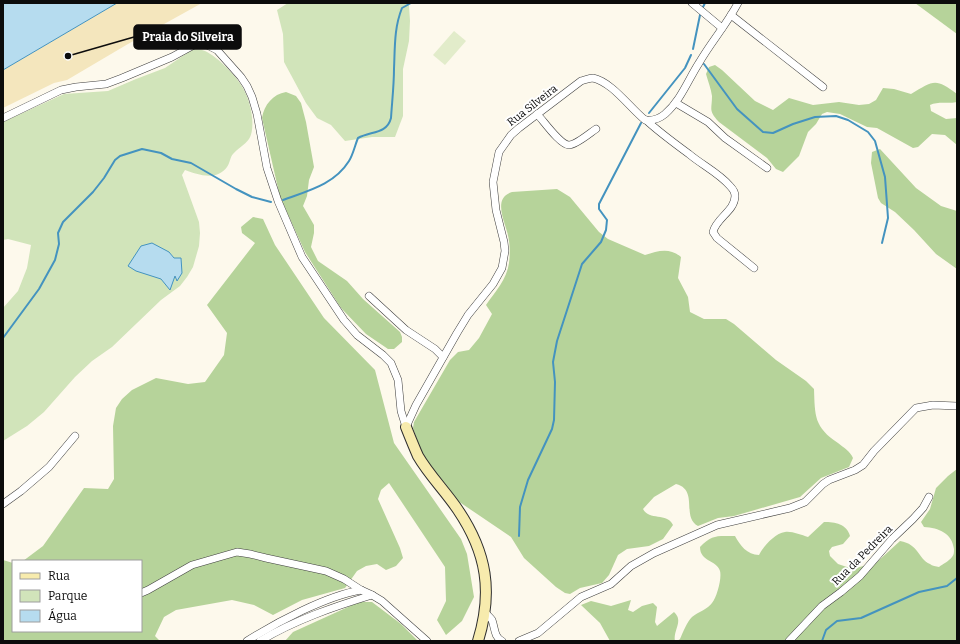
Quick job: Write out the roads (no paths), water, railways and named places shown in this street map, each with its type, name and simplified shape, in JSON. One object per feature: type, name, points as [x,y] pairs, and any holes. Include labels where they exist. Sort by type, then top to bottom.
[{"type":"street","points":[[692,3],[722,28]]},
{"type":"street","points":[[645,120],[650,121],[661,118],[676,103],[700,61],[731,14],[735,4]]},
{"type":"street","points":[[731,14],[823,87]]},
{"type":"street","points":[[3,118],[60,90],[106,84],[172,57],[194,45],[205,44],[217,50],[240,76],[252,97],[257,114],[267,168],[278,201],[302,257],[344,320],[357,335],[378,350],[391,363],[398,380],[401,411],[418,455],[458,510],[478,549],[484,567],[487,597],[478,641]]},
{"type":"street","name":"Rua Silveira","points":[[406,427],[416,405],[468,315],[493,284],[502,268],[505,251],[496,210],[493,182],[499,152],[511,135],[581,81],[589,78],[600,81],[610,87],[645,120]]},
{"type":"street","points":[[676,103],[708,122],[726,138],[767,168]]},
{"type":"street","points":[[537,114],[562,143],[568,145],[575,143],[596,129]]},
{"type":"street","points":[[645,120],[731,186],[735,192],[735,198],[730,208],[714,225],[713,232],[717,238],[754,268]]},
{"type":"street","points":[[369,296],[406,330],[435,349],[443,357]]},
{"type":"street","points":[[519,641],[538,633],[581,597],[611,584],[631,566],[654,553],[717,525],[790,508],[805,502],[829,480],[855,470],[863,465],[874,451],[916,408],[932,405],[957,406]]},
{"type":"street","points":[[3,504],[49,467],[75,436]]},
{"type":"street","name":"Rua da Pedreira","points":[[789,641],[822,606],[860,576],[892,539],[914,519],[923,508],[929,497]]},
{"type":"street","points":[[142,593],[192,565],[237,552],[250,554],[326,570],[344,578],[361,590],[386,604],[427,641]]},
{"type":"street","points":[[247,641],[264,630],[308,608],[350,592],[361,590]]},
{"type":"street","points":[[260,641],[300,620],[372,595]]},
{"type":"street","points":[[485,612],[491,619],[499,640],[502,641]]},
{"type":"water","points":[[3,3],[117,3],[3,70]]},
{"type":"water","points":[[152,243],[169,252],[174,258],[181,258],[182,273],[177,281],[175,276],[170,290],[161,279],[136,271],[128,266],[141,246]]},
{"type":"waterway","points":[[283,200],[328,182],[336,176],[349,161],[358,138],[382,130],[389,123],[391,118],[394,81],[395,38],[399,15],[402,8],[411,3]]},
{"type":"waterway","points":[[703,7],[705,3]]},
{"type":"waterway","points":[[693,49],[700,15]]},
{"type":"waterway","points":[[649,113],[685,68],[691,55]]},
{"type":"waterway","points":[[704,64],[737,109],[763,132],[773,133],[793,124],[815,117],[836,116],[848,120],[868,132],[875,141],[885,177],[888,218],[882,243]]},
{"type":"waterway","points":[[519,536],[520,507],[528,480],[552,429],[554,420],[555,382],[553,362],[557,341],[582,264],[601,242],[606,230],[607,220],[599,209],[599,204],[641,123]]},
{"type":"waterway","points":[[3,338],[39,289],[55,260],[59,244],[58,233],[63,222],[93,192],[115,160],[120,156],[142,149],[161,153],[172,159],[191,163],[252,197],[271,202]]},
{"type":"waterway","points":[[822,641],[826,630],[837,621],[861,618],[919,592],[947,586],[957,578]]},
{"type":"place","name":"Praia do Silveira","points":[[68,56]]}]
